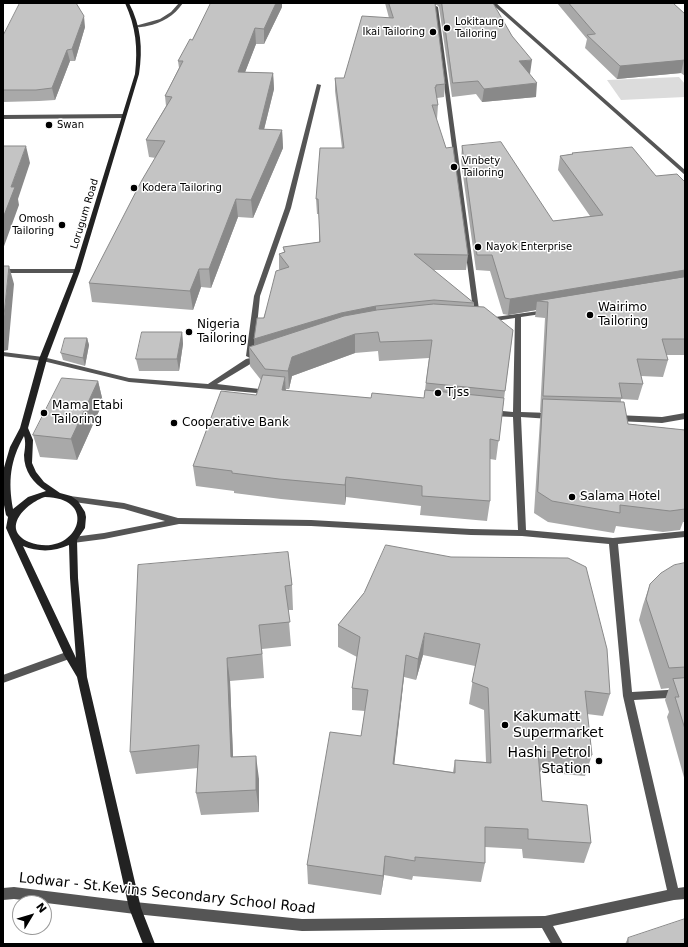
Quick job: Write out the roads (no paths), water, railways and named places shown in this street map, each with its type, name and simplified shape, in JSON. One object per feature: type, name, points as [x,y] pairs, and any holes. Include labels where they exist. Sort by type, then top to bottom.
[{"type":"main road","name":"Lorugum Road","points":[[7,520],[7,499],[4,474],[14,447],[24,428],[43,359],[77,271],[137,74],[139,58],[137,26],[127,3]]},
{"type":"main road","points":[[14,537],[23,543],[41,548],[56,546],[73,540],[78,533],[82,517],[78,506],[70,499],[59,495],[41,484],[32,473],[28,463],[29,440],[24,428]]},
{"type":"main road","points":[[59,495],[45,494],[28,499],[16,508],[7,520],[69,655],[82,677]]},
{"type":"main road","points":[[73,540],[74,578],[82,677],[135,908],[149,944]]},
{"type":"street","points":[[137,26],[153,25],[157,23],[178,8],[181,3]]},
{"type":"street","points":[[493,3],[685,173]]},
{"type":"street","points":[[436,7],[474,321],[518,317],[556,311]]},
{"type":"street","points":[[249,361],[257,296],[288,208],[319,85]]},
{"type":"street","points":[[3,117],[123,116]]},
{"type":"street","points":[[3,271],[77,271]]},
{"type":"street","points":[[518,317],[517,415],[522,533]]},
{"type":"street","points":[[3,354],[43,359],[128,380],[280,393]]},
{"type":"street","points":[[209,386],[249,361],[264,356]]},
{"type":"street","points":[[485,412],[555,416]]},
{"type":"street","points":[[609,418],[662,420],[685,416]]},
{"type":"street","points":[[70,499],[124,506],[179,521]]},
{"type":"street","points":[[73,540],[104,536],[179,521],[311,524],[522,533],[613,541],[685,534]]},
{"type":"street","points":[[613,541],[628,696],[679,894]]},
{"type":"street","points":[[3,679],[69,655]]},
{"type":"street","points":[[628,696],[685,693]]},
{"type":"street","name":"Lodwar - St.Kevins Secondary School Road","points":[[3,894],[14,893],[135,908],[302,925],[545,922],[679,894]]},
{"type":"street","points":[[545,922],[556,944]]},
{"type":"place","name":"Lokitaung Tailoring","points":[[447,28]]},
{"type":"place","name":"Ikai Tailoring","points":[[433,32]]},
{"type":"place","name":"Swan","points":[[49,125]]},
{"type":"place","name":"Vinbety Tailoring","points":[[454,167]]},
{"type":"place","name":"Kodera Tailoring","points":[[134,188]]},
{"type":"place","name":"Omosh Tailoring","points":[[62,225]]},
{"type":"place","name":"Nayok Enterprise","points":[[478,247]]},
{"type":"place","name":"Wairimo Tailoring","points":[[590,315]]},
{"type":"place","name":"Nigeria Tailoring","points":[[189,332]]},
{"type":"place","name":"Tjss","points":[[438,393]]},
{"type":"place","name":"Mama Etabi Tailoring","points":[[44,413]]},
{"type":"place","name":"Cooperative Bank","points":[[174,423]]},
{"type":"place","name":"Salama Hotel","points":[[572,497]]},
{"type":"place","name":"Kakumatt Supermarket","points":[[505,725]]},
{"type":"place","name":"Hashi Petrol Station","points":[[599,761]]}]
